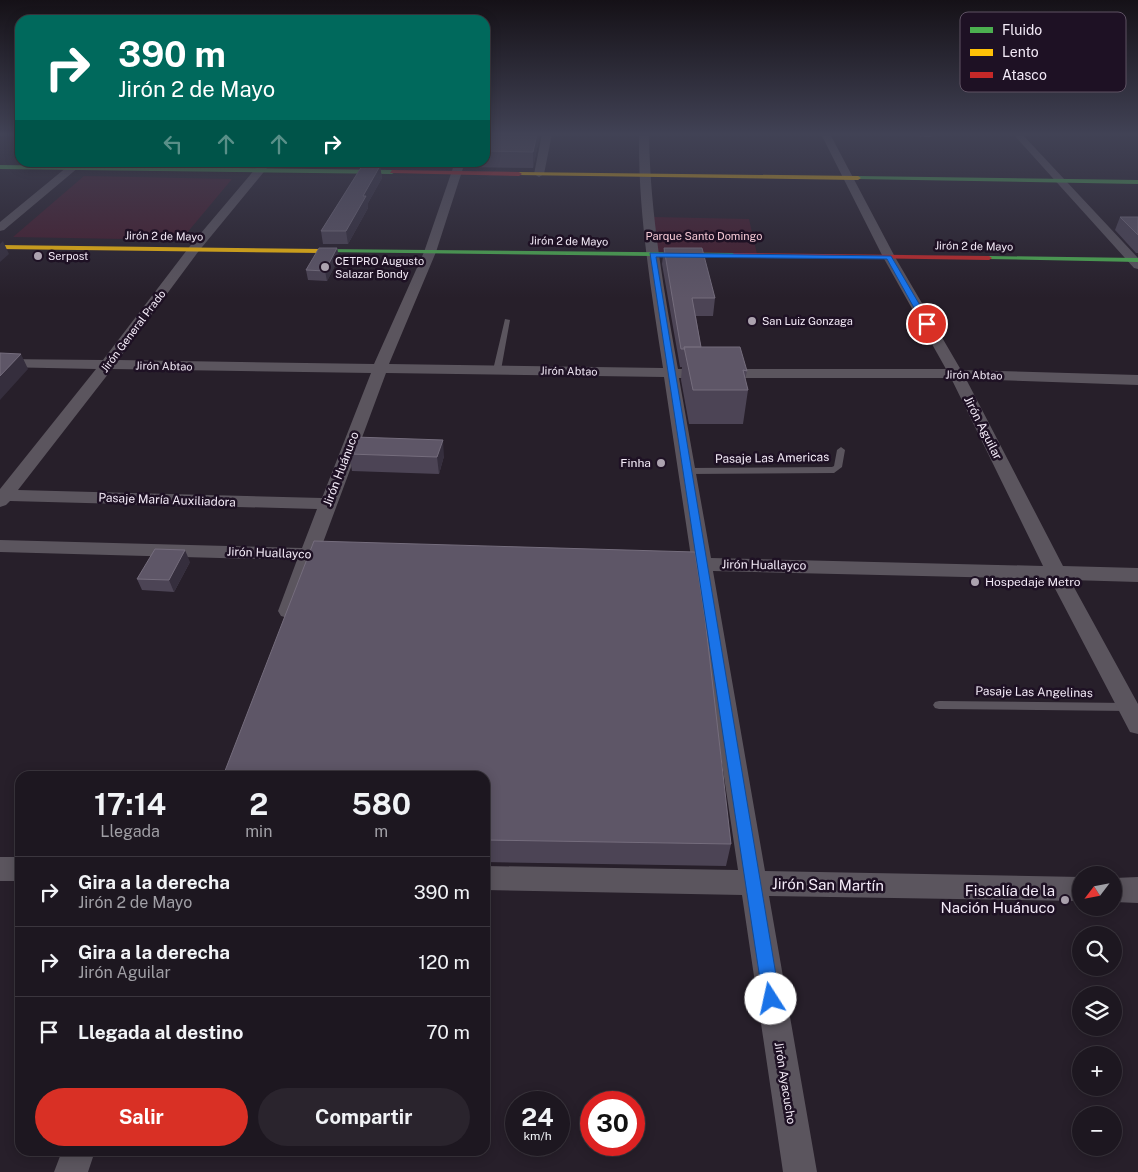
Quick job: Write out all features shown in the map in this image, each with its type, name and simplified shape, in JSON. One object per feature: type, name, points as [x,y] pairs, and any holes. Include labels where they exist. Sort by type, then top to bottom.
[{"type":"street","points":[[0,228],[48,189]]},
{"type":"street","name":"Jirón General Prado","points":[[3,498],[107,365],[194,249],[245,189]]},
{"type":"street","name":"Jirón Huánuco","points":[[281,628],[380,368],[430,252],[451,189]]},
{"type":"street","name":"Jirón Ayacucho","points":[[645,189],[652,255],[688,471],[700,564],[800,1172]]},
{"type":"street","name":"Jirón Aguilar","points":[[854,189],[889,257],[956,374],[1056,572],[1138,725]]},
{"type":"street","points":[[1068,189],[1136,262]]},
{"type":"street","name":"Jirón 2 de Mayo","points":[[0,247],[889,257],[1136,262]]},
{"type":"street","name":"Jirón Abtao","points":[[0,363],[671,373],[956,374],[1138,380]]},
{"type":"street","name":"Pasaje María Auxiliadora","points":[[3,498],[328,504]]},
{"type":"street","name":"Jirón Huallayco","points":[[0,546],[358,556]]},
{"type":"street","name":"Jirón Huallayco","points":[[652,562],[1138,574]]},
{"type":"street","points":[[0,869],[15,869]]},
{"type":"street","name":"Jirón San Martín","points":[[490,878],[1072,889]]},
{"type":"street","points":[[1122,890],[1138,890]]},
{"type":"street","points":[[71,1172],[78,1156]]},
{"type":"lane","points":[[497,370],[507,320]]},
{"type":"lane","name":"Pasaje Las Americas","points":[[688,471],[834,470],[838,467],[841,450]]},
{"type":"lane","name":"Pasaje Las Angelinas","points":[[939,705],[1128,707]]},
{"type":"green space","points":[[69,189],[224,189],[181,240],[13,237]]},
{"type":"green space","name":"Parque Santo Domingo","points":[[653,217],[749,219],[757,254],[657,253]]},
{"type":"building","points":[[348,189],[367,189],[363,196],[366,196],[346,231],[321,231]]},
{"type":"building","points":[[1120,217],[1138,217],[1138,235]]},
{"type":"building","points":[[319,248],[337,248],[325,271],[306,270]]},
{"type":"building","points":[[664,248],[702,248],[715,298],[692,298],[701,347],[684,347],[685,349],[681,349]]},
{"type":"building","points":[[684,347],[740,347],[747,371],[743,370],[748,390],[693,390]]},
{"type":"building","points":[[0,353],[21,354],[0,376]]},
{"type":"building","points":[[355,437],[443,440],[437,457],[349,454]]},
{"type":"building","points":[[314,541],[695,552],[705,618],[731,844],[490,840],[490,771],[225,771]]},
{"type":"building","points":[[155,549],[185,550],[169,580],[137,579]]},
{"type":"traffic: fast","points":[[322,251],[734,255]]},
{"type":"traffic: fast","points":[[989,258],[1138,260]]},
{"type":"traffic: slow","points":[[0,247],[322,251]]},
{"type":"traffic: jam","points":[[734,255],[989,258]]},
{"type":"place","name":"Serpost","points":[[38,256]]},
{"type":"place","name":"CETPRO Augusto Salazar Bondy","points":[[325,267]]},
{"type":"place","name":"San Luiz Gonzaga","points":[[752,321]]},
{"type":"place","name":"Finha","points":[[661,463]]},
{"type":"place","name":"Hospedaje Metro","points":[[975,582]]},
{"type":"place","name":"Fiscalía de la Nación Huánuco","points":[[1065,900]]},
{"type":"route","points":[[771,999],[652,255],[889,257],[927,324]]}]
